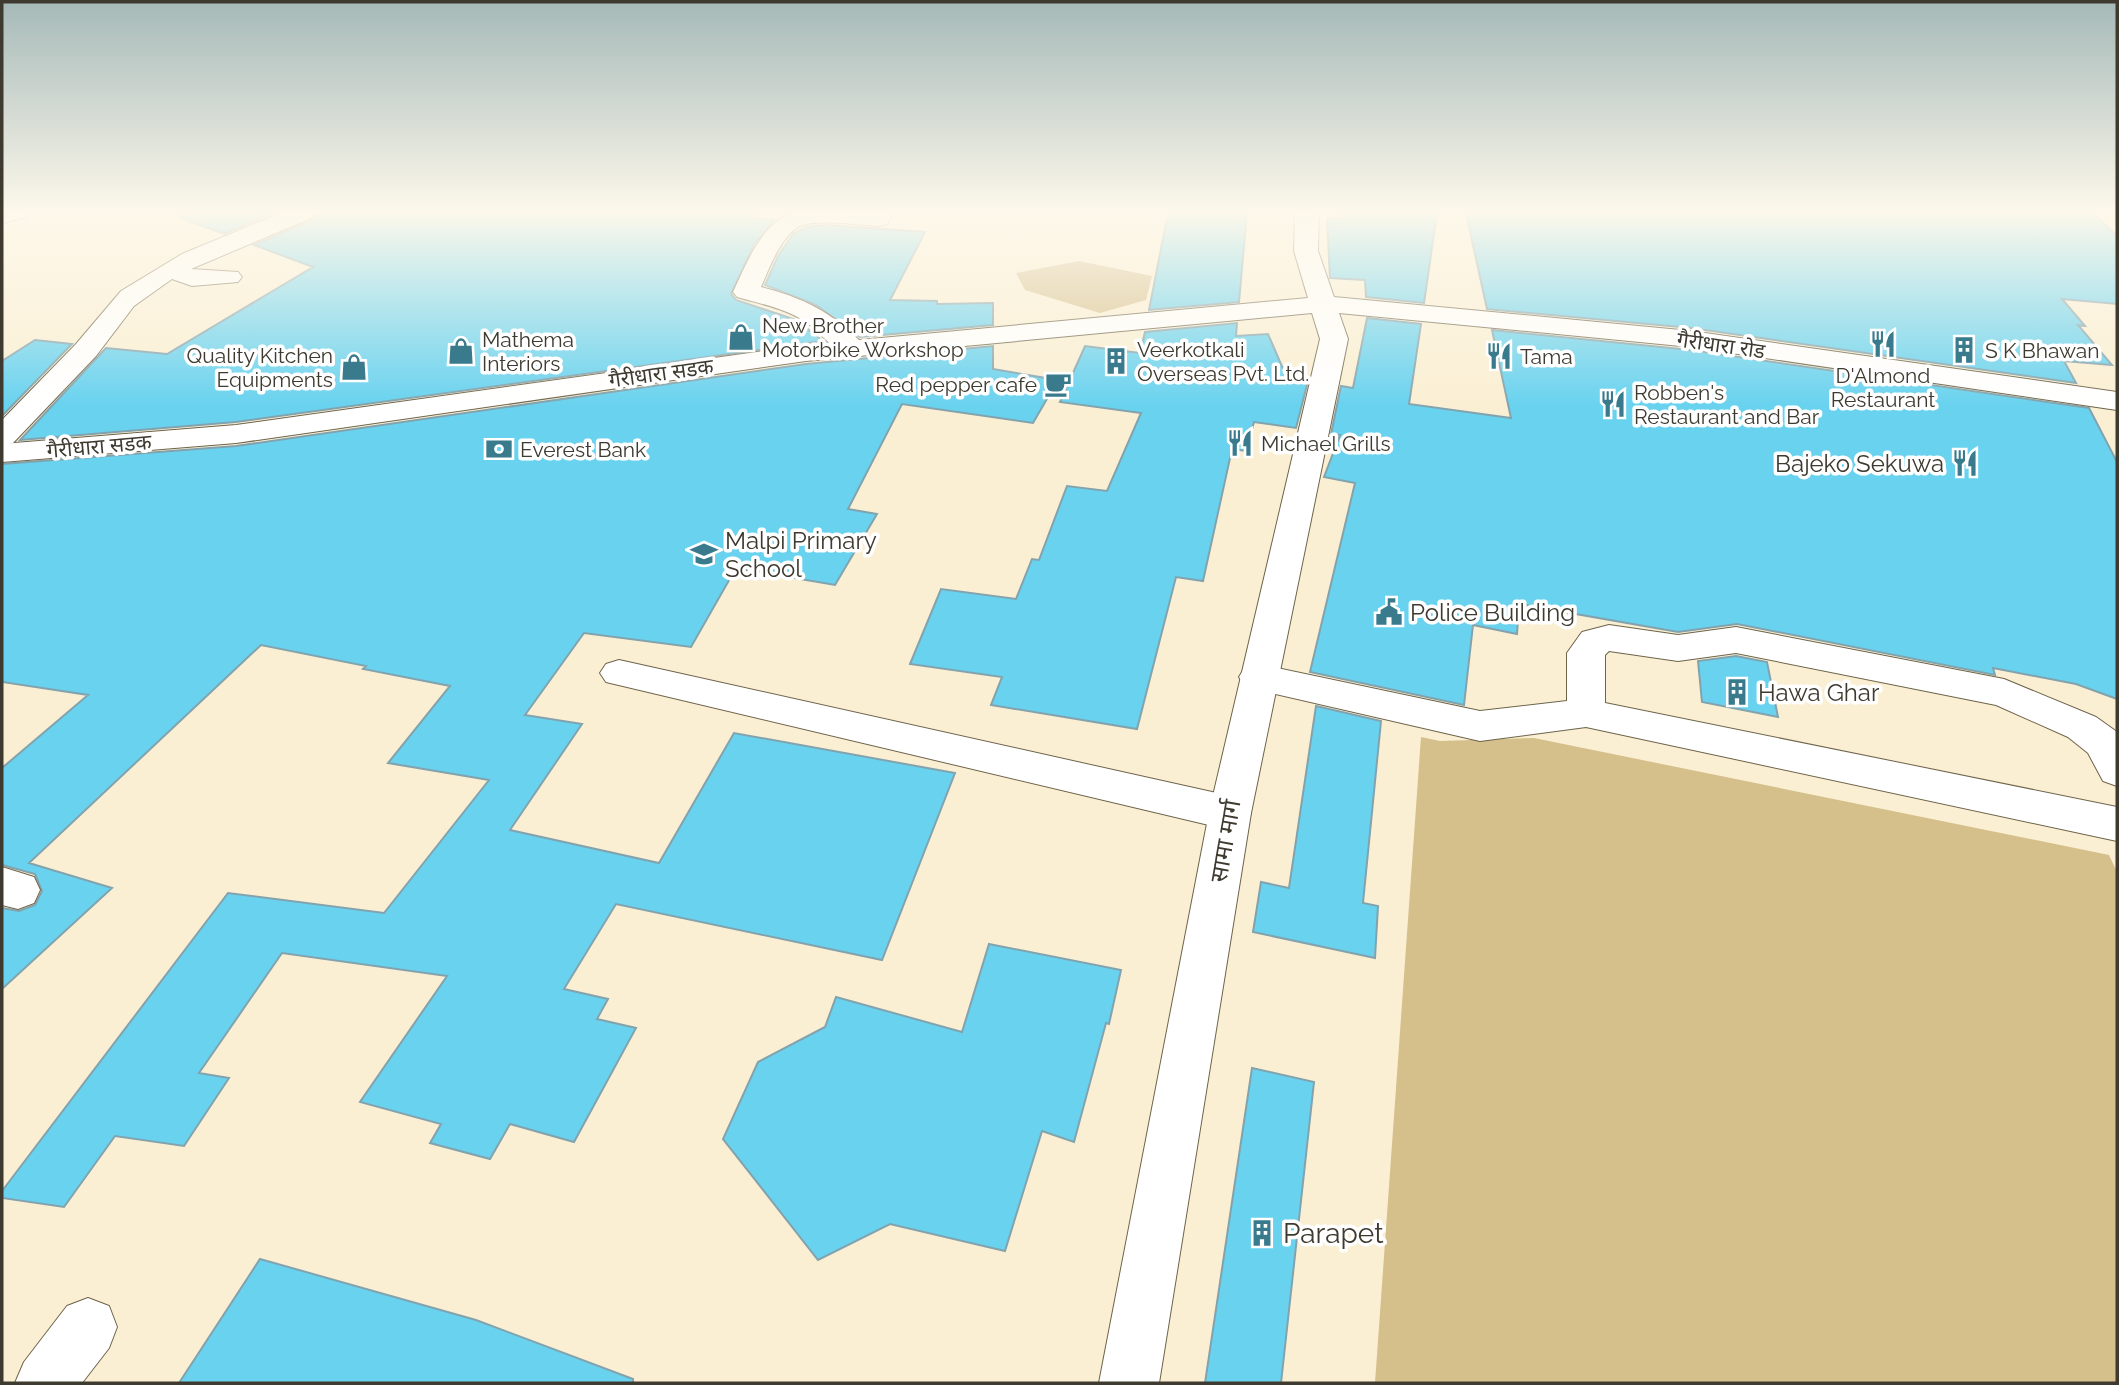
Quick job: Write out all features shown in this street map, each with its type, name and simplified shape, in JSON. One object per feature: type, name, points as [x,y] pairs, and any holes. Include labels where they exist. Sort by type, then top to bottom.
[{"type":"main road","points":[[2,437],[98,335],[111,313],[131,295],[159,278]]},
{"type":"main road","points":[[753,278],[747,292],[766,295],[796,306],[831,325],[851,348]]},
{"type":"main road","name":"सामा मार्ग","points":[[1129,1383],[1230,813],[1334,340],[1314,278]]},
{"type":"main road","name":"गैरीधारा सडक","points":[[2,453],[236,434],[851,348],[1322,304]]},
{"type":"main road","name":"गैरीधारा रोड","points":[[1322,304],[1690,339],[2117,401]]},
{"type":"main road","points":[[1587,713],[1586,653],[1595,641],[1609,638],[1678,648],[1736,640],[2004,693],[2082,727],[2104,743],[2117,770]]},
{"type":"main road","points":[[619,673],[1230,813]]},
{"type":"main road","points":[[1258,677],[1480,726],[1587,713],[2117,824]]},
{"type":"main road","points":[[45,1383],[88,1326]]},
{"type":"shaded area","points":[[1018,278],[1152,278],[1146,300],[1100,313],[1025,290]]},
{"type":"shaded area","points":[[1421,737],[1440,741],[1534,738],[2109,855],[2117,872],[2117,1383],[1375,1383]]},
{"type":"building","points":[[295,278],[739,278],[731,294],[736,300],[796,320],[823,341],[236,422],[20,440],[106,348],[167,354]]},
{"type":"building","points":[[768,278],[902,278],[890,300],[937,301],[937,304],[993,303],[993,325],[860,337],[816,305],[765,285]]},
{"type":"building","points":[[1155,278],[1241,278],[1239,302],[1149,310]]},
{"type":"building","points":[[1330,278],[1428,278],[1424,303],[1366,297],[1365,280]]},
{"type":"building","points":[[1480,278],[2117,278],[2117,304],[2062,299],[2085,326],[2078,325],[2112,365],[2064,361],[2076,383],[1691,328],[1487,309]]},
{"type":"building","points":[[1367,318],[1421,324],[1409,404],[1511,418],[1492,330],[1691,350],[2089,408],[2117,462],[2117,699],[2076,684],[1993,668],[1995,675],[1737,624],[1678,632],[1519,604],[1517,634],[1473,625],[1464,705],[1310,672],[1355,483],[1324,477],[1340,435],[1331,434],[1341,386],[1353,388]]},
{"type":"building","points":[[1237,323],[1236,336],[1268,334],[1287,378],[1308,381],[1296,428],[1254,422],[1246,451],[1232,449],[1203,581],[1176,577],[1137,729],[991,705],[1002,677],[910,664],[941,589],[1016,599],[1032,559],[1039,560],[1067,486],[1107,491],[1141,413],[1060,402],[1085,346],[1140,353],[1145,332]]},
{"type":"building","points":[[35,340],[72,344],[2,416],[2,361]]},
{"type":"building","points":[[993,346],[993,369],[1058,380],[1033,423],[902,404],[848,509],[877,514],[835,585],[736,568],[691,647],[584,633],[525,715],[582,724],[510,830],[659,863],[734,733],[955,773],[882,960],[616,904],[564,989],[608,999],[597,1019],[636,1028],[574,1142],[510,1124],[490,1159],[430,1143],[441,1124],[360,1102],[447,976],[282,953],[199,1073],[229,1078],[184,1146],[115,1136],[64,1207],[2,1198],[2,1191],[228,893],[384,913],[489,780],[388,763],[450,686],[261,645],[29,863],[112,888],[2,989],[2,908],[19,911],[35,905],[42,891],[35,874],[2,865],[2,768],[88,695],[2,682],[2,464],[236,446],[806,364]]},
{"type":"building","name":"Hawa Ghar","points":[[1736,656],[1767,662],[1778,717],[1702,702],[1698,661]]},
{"type":"building","points":[[1316,706],[1381,721],[1363,903],[1378,906],[1375,958],[1253,932],[1261,882],[1289,888]]},
{"type":"building","points":[[989,944],[1121,970],[1109,1024],[1106,1023],[1074,1142],[1042,1131],[1005,1251],[890,1224],[818,1260],[723,1139],[758,1062],[825,1027],[836,997],[962,1032]]},
{"type":"building","name":"Parapet","points":[[1252,1068],[1314,1082],[1281,1383],[1205,1383]]},
{"type":"building","points":[[260,1259],[476,1320],[633,1379],[633,1383],[179,1383]]},
{"type":"place","name":"New Brother Motorbike Workshop","points":[[741,337]]},
{"type":"place","name":"D'Almond Restaurant","points":[[1883,344]]},
{"type":"place","name":"S K Bhawan","points":[[1964,350]]},
{"type":"place","name":"Mathema Interiors","points":[[461,351]]},
{"type":"place","name":"Tama","points":[[1499,356]]},
{"type":"place","name":"Veerkotkali Overseas Pvt. Ltd.","points":[[1116,361]]},
{"type":"place","name":"Quality Kitchen Equipments","points":[[354,367]]},
{"type":"place","name":"Red pepper cafe","points":[[1058,384]]},
{"type":"place","name":"Robben's Restaurant and Bar","points":[[1613,404]]},
{"type":"place","name":"Michael Grills","points":[[1240,443]]},
{"type":"place","name":"Everest Bank","points":[[499,449]]},
{"type":"place","name":"Bajeko Sekuwa","points":[[1965,463]]},
{"type":"place","name":"Malpi Primary School","points":[[704,554]]},
{"type":"place","name":"Police Building","points":[[1389,612]]},
{"type":"place","name":"Hawa Ghar","points":[[1737,692]]},
{"type":"place","name":"Parapet","points":[[1262,1233]]}]
